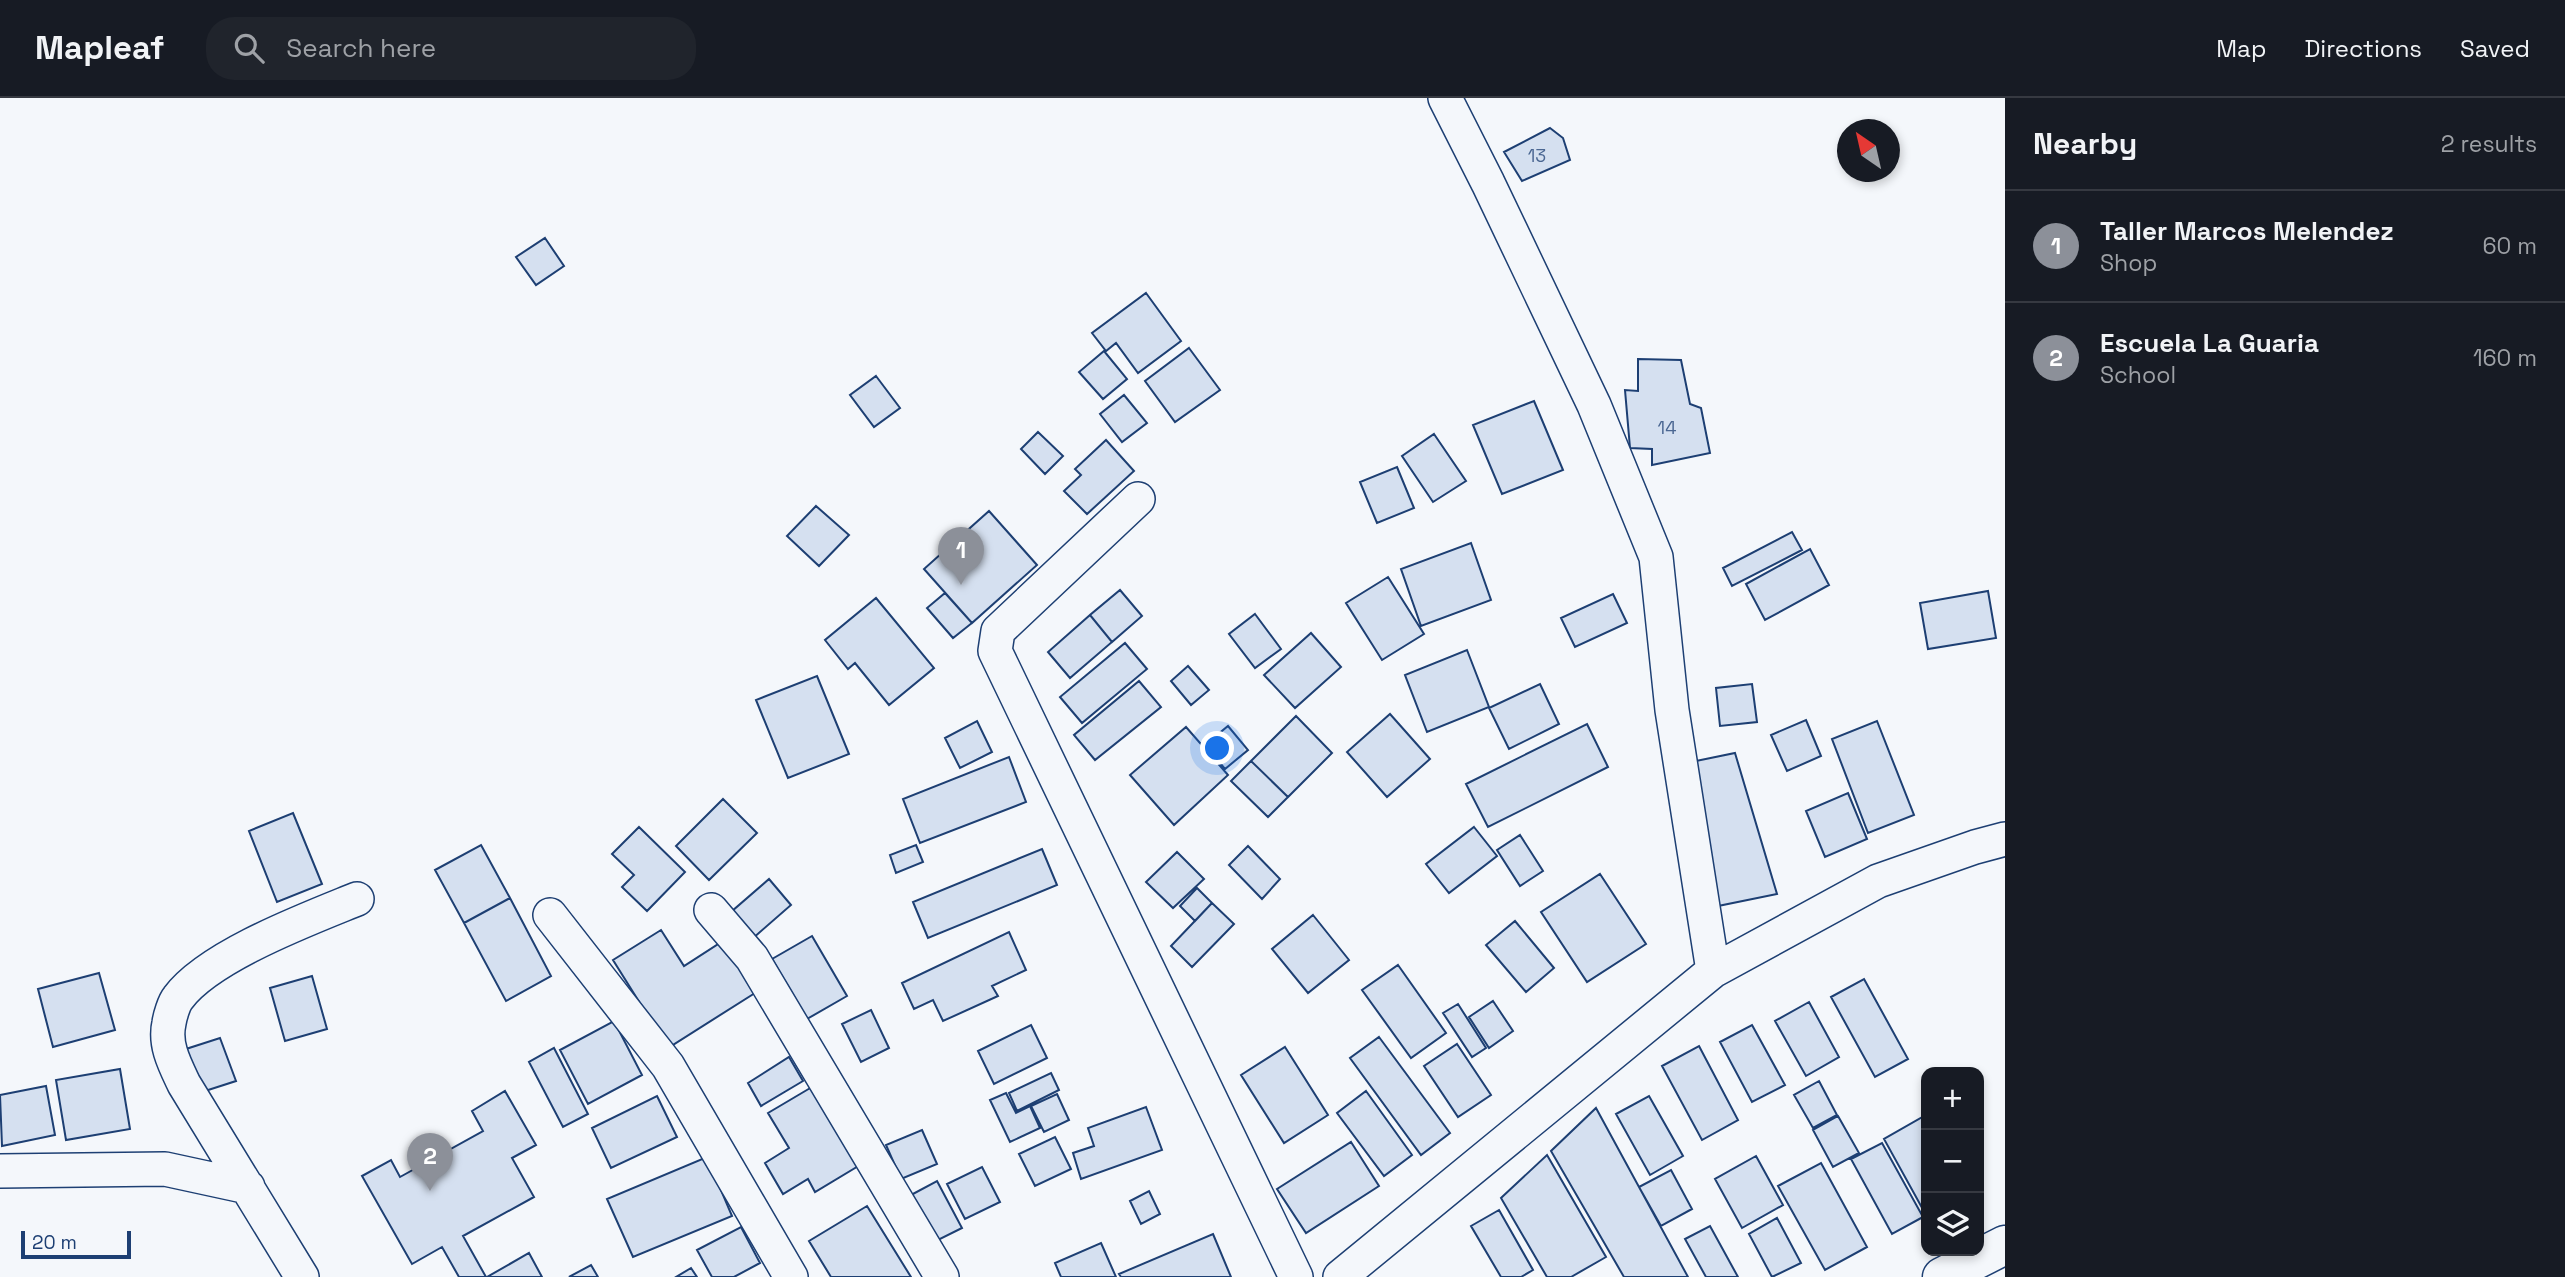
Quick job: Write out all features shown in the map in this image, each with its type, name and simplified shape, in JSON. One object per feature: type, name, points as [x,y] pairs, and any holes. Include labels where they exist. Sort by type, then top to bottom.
[{"type":"highway","points":[[1942,1277],[2005,1245]]},
{"type":"street","points":[[1445,98],[1594,405],[1656,557],[1672,710],[1713,971]]},
{"type":"street","points":[[1138,499],[998,631],[995,651],[1296,1277]]},
{"type":"street","points":[[1340,1277],[1713,971],[1878,881],[2005,839]]},
{"type":"street","points":[[302,1277],[184,1084],[169,1052],[168,1024],[177,998],[210,969],[287,927],[357,899]]},
{"type":"street","points":[[711,910],[752,958],[942,1277]]},
{"type":"street","points":[[550,915],[668,1066],[791,1277]]},
{"type":"street","points":[[0,1171],[165,1169],[248,1187]]},
{"type":"building","points":[[1550,128],[1563,138],[1570,160],[1522,181],[1504,152]]},
{"type":"building","points":[[545,238],[564,266],[536,285],[516,257]]},
{"type":"building","points":[[1146,293],[1181,341],[1138,373],[1116,343],[1106,351],[1092,333]]},
{"type":"building","points":[[1189,348],[1220,390],[1175,422],[1145,381]]},
{"type":"building","points":[[1104,351],[1127,379],[1103,399],[1079,372]]},
{"type":"building","points":[[1638,359],[1681,360],[1690,404],[1701,408],[1710,453],[1652,465],[1652,449],[1630,448],[1625,390],[1638,391]]},
{"type":"building","points":[[876,376],[900,408],[874,427],[850,395]]},
{"type":"building","points":[[1124,395],[1147,423],[1122,442],[1100,414]]},
{"type":"building","points":[[1534,401],[1563,470],[1502,494],[1473,425]]},
{"type":"building","points":[[1038,432],[1063,456],[1045,474],[1021,449]]},
{"type":"building","points":[[1434,434],[1466,481],[1433,502],[1402,456]]},
{"type":"building","points":[[1106,440],[1134,471],[1087,514],[1064,491],[1081,475],[1075,469]]},
{"type":"building","points":[[1397,467],[1414,508],[1377,523],[1360,482]]},
{"type":"building","points":[[816,506],[849,535],[819,566],[787,536]]},
{"type":"building","points":[[989,511],[1037,565],[972,623],[924,569]]},
{"type":"building","points":[[1792,532],[1802,550],[1732,586],[1723,568]]},
{"type":"building","points":[[1471,543],[1491,600],[1421,626],[1401,569]]},
{"type":"building","points":[[1810,549],[1829,585],[1765,620],[1746,584]]},
{"type":"building","points":[[1388,577],[1424,634],[1382,660],[1346,603]]},
{"type":"building","points":[[1120,590],[1142,616],[1112,642],[1090,615]]},
{"type":"building","points":[[1988,591],[1996,638],[1928,649],[1920,603]]},
{"type":"building","points":[[945,593],[972,623],[953,638],[927,608]]},
{"type":"building","points":[[1613,594],[1627,623],[1575,647],[1561,618]]},
{"type":"building","points":[[876,598],[934,668],[889,705],[855,663],[848,669],[825,640]]},
{"type":"building","points":[[1255,614],[1281,649],[1255,668],[1229,634]]},
{"type":"building","points":[[1090,615],[1112,642],[1070,678],[1048,652]]},
{"type":"building","points":[[1311,633],[1341,667],[1295,708],[1264,675]]},
{"type":"building","points":[[1125,643],[1147,669],[1082,723],[1060,697]]},
{"type":"building","points":[[1467,650],[1489,707],[1427,732],[1405,675]]},
{"type":"building","points":[[1188,666],[1209,690],[1191,705],[1171,681]]},
{"type":"building","points":[[817,676],[849,754],[788,778],[756,700]]},
{"type":"building","points":[[1139,681],[1161,707],[1095,760],[1074,735]]},
{"type":"building","points":[[1540,684],[1559,724],[1509,749],[1489,708]]},
{"type":"building","points":[[1752,684],[1757,722],[1720,726],[1716,688]]},
{"type":"building","points":[[1390,714],[1430,759],[1387,797],[1347,752]]},
{"type":"building","points":[[1296,716],[1332,753],[1288,797],[1251,761]]},
{"type":"building","points":[[1806,720],[1821,756],[1787,771],[1771,735]]},
{"type":"building","points":[[977,721],[992,752],[960,768],[945,738]]},
{"type":"building","points":[[1877,721],[1914,815],[1868,833],[1832,739]]},
{"type":"building","points":[[1587,724],[1608,767],[1488,827],[1466,784]]},
{"type":"building","points":[[1228,726],[1248,750],[1225,769],[1205,745]]},
{"type":"building","points":[[1186,727],[1228,775],[1174,825],[1130,775]]},
{"type":"building","points":[[1735,753],[1777,894],[1718,906],[1691,762]]},
{"type":"building","points":[[1009,757],[1026,802],[920,843],[903,799]]},
{"type":"building","points":[[1251,761],[1288,797],[1268,817],[1231,781]]},
{"type":"building","points":[[1848,793],[1867,839],[1825,857],[1806,811]]},
{"type":"building","points":[[723,799],[757,833],[709,880],[676,846]]},
{"type":"building","points":[[293,813],[322,884],[277,902],[249,831]]},
{"type":"building","points":[[639,827],[685,872],[647,911],[622,887],[634,875],[612,854]]},
{"type":"building","points":[[1474,827],[1497,856],[1449,893],[1426,864]]},
{"type":"building","points":[[1520,835],[1543,871],[1520,886],[1497,850]]},
{"type":"building","points":[[481,845],[510,898],[464,923],[435,870]]},
{"type":"building","points":[[916,845],[923,862],[896,873],[890,855]]},
{"type":"building","points":[[1248,846],[1280,879],[1262,899],[1229,865]]},
{"type":"building","points":[[1042,849],[1057,885],[928,938],[913,902]]},
{"type":"building","points":[[1177,852],[1204,879],[1173,908],[1146,882]]},
{"type":"building","points":[[1600,874],[1646,944],[1587,982],[1541,912]]},
{"type":"building","points":[[769,879],[791,905],[752,939],[731,912]]},
{"type":"building","points":[[1197,888],[1212,903],[1195,921],[1180,906]]},
{"type":"building","points":[[510,898],[551,976],[506,1001],[464,923]]},
{"type":"building","points":[[1212,903],[1234,924],[1192,967],[1171,946]]},
{"type":"building","points":[[1313,915],[1349,960],[1308,993],[1272,949]]},
{"type":"building","points":[[1515,921],[1554,968],[1526,992],[1486,945]]},
{"type":"building","points":[[661,930],[684,966],[723,941],[755,993],[668,1048],[613,960]]},
{"type":"building","points":[[1009,932],[1026,970],[992,986],[998,996],[943,1021],[933,1000],[914,1009],[902,983]]},
{"type":"building","points":[[812,936],[847,996],[807,1019],[772,959]]},
{"type":"building","points":[[1398,965],[1446,1033],[1411,1058],[1362,990]]},
{"type":"building","points":[[99,973],[115,1030],[53,1047],[38,989]]},
{"type":"building","points":[[312,976],[327,1029],[285,1041],[270,988]]},
{"type":"building","points":[[1864,979],[1908,1059],[1875,1077],[1831,997]]},
{"type":"building","points":[[1493,1001],[1513,1031],[1489,1048],[1469,1017]]},
{"type":"building","points":[[1809,1002],[1839,1057],[1806,1076],[1775,1021]]},
{"type":"building","points":[[1458,1004],[1486,1048],[1472,1057],[1443,1013]]},
{"type":"building","points":[[871,1010],[889,1048],[861,1062],[842,1024]]},
{"type":"building","points":[[614,1021],[642,1075],[588,1104],[560,1050]]},
{"type":"building","points":[[1031,1025],[1047,1058],[994,1084],[978,1051]]},
{"type":"building","points":[[1752,1025],[1785,1085],[1752,1102],[1720,1042]]},
{"type":"building","points":[[1379,1037],[1450,1133],[1421,1155],[1350,1058]]},
{"type":"building","points":[[220,1038],[236,1081],[202,1092],[186,1049]]},
{"type":"building","points":[[1457,1044],[1491,1095],[1458,1117],[1424,1066]]},
{"type":"building","points":[[1699,1046],[1738,1120],[1702,1140],[1662,1066]]},
{"type":"building","points":[[1285,1047],[1328,1115],[1284,1143],[1241,1075]]},
{"type":"building","points":[[554,1048],[588,1114],[563,1127],[529,1062]]},
{"type":"building","points":[[789,1057],[803,1081],[761,1106],[748,1083]]},
{"type":"building","points":[[120,1069],[130,1129],[66,1140],[56,1080]]},
{"type":"building","points":[[1051,1073],[1059,1090],[1017,1111],[1009,1093]]},
{"type":"building","points":[[1819,1081],[1837,1115],[1813,1128],[1794,1095]]},
{"type":"building","points":[[817,1084],[865,1162],[815,1192],[808,1179],[783,1194],[765,1163],[789,1148],[768,1113]]},
{"type":"building","points":[[46,1086],[55,1135],[2,1146],[0,1095]]},
{"type":"building","points":[[505,1091],[536,1145],[512,1158],[534,1197],[463,1236],[486,1277],[459,1277],[442,1247],[412,1264],[362,1176],[391,1160],[400,1177],[483,1131],[472,1111]]},
{"type":"building","points":[[1366,1091],[1412,1155],[1384,1176],[1337,1113]]},
{"type":"building","points":[[1006,1093],[1016,1113],[1030,1106],[1040,1128],[1010,1142],[990,1100]]},
{"type":"building","points":[[1057,1094],[1069,1120],[1044,1132],[1031,1106]]},
{"type":"building","points":[[657,1096],[677,1137],[611,1168],[592,1128]]},
{"type":"building","points":[[1649,1096],[1683,1156],[1650,1175],[1616,1114]]},
{"type":"building","points":[[1146,1107],[1162,1150],[1081,1179],[1073,1153],[1094,1146],[1088,1128]]},
{"type":"building","points":[[1596,1108],[1688,1277],[1624,1277],[1551,1151]]},
{"type":"building","points":[[1838,1116],[1859,1153],[1833,1167],[1813,1130]]},
{"type":"building","points":[[1921,1118],[1921,1206],[1884,1139]]},
{"type":"building","points":[[922,1130],[937,1164],[901,1179],[886,1145]]},
{"type":"building","points":[[1055,1137],[1071,1169],[1035,1186],[1019,1154]]},
{"type":"building","points":[[1351,1142],[1379,1186],[1306,1233],[1277,1189]]},
{"type":"building","points":[[1882,1143],[1921,1213],[1921,1218],[1892,1234],[1851,1159]]},
{"type":"building","points":[[1547,1155],[1606,1257],[1571,1277],[1547,1277],[1501,1198]]},
{"type":"building","points":[[1756,1156],[1783,1205],[1742,1228],[1715,1179]]},
{"type":"building","points":[[707,1157],[732,1216],[633,1257],[607,1199]]},
{"type":"building","points":[[1821,1163],[1867,1247],[1825,1270],[1778,1186]]},
{"type":"building","points":[[982,1167],[1000,1202],[965,1219],[947,1184]]},
{"type":"building","points":[[1671,1170],[1692,1209],[1661,1226],[1639,1187]]},
{"type":"building","points":[[937,1181],[962,1228],[936,1241],[911,1195]]},
{"type":"building","points":[[1149,1191],[1160,1214],[1141,1224],[1130,1201]]},
{"type":"building","points":[[867,1206],[911,1277],[831,1277],[809,1241]]},
{"type":"building","points":[[1499,1210],[1533,1270],[1521,1277],[1501,1277],[1471,1226]]},
{"type":"building","points":[[1777,1218],[1801,1263],[1772,1277],[1749,1234]]},
{"type":"building","points":[[1710,1226],[1738,1277],[1706,1277],[1685,1239]]},
{"type":"building","points":[[741,1227],[760,1263],[734,1277],[712,1277],[697,1250]]},
{"type":"building","points":[[1213,1234],[1231,1277],[1121,1277],[1119,1274]]},
{"type":"building","points":[[1101,1243],[1116,1277],[1061,1277],[1055,1263]]},
{"type":"building","points":[[529,1253],[542,1277],[487,1277]]},
{"type":"building","points":[[591,1265],[598,1277],[569,1277]]},
{"type":"building","points":[[691,1268],[697,1277],[676,1277]]},
{"type":"place","name":"Taller Marcos Melendez","points":[[961,585]]},
{"type":"place","name":"Escuela La Guaria","points":[[430,1191]]}]
